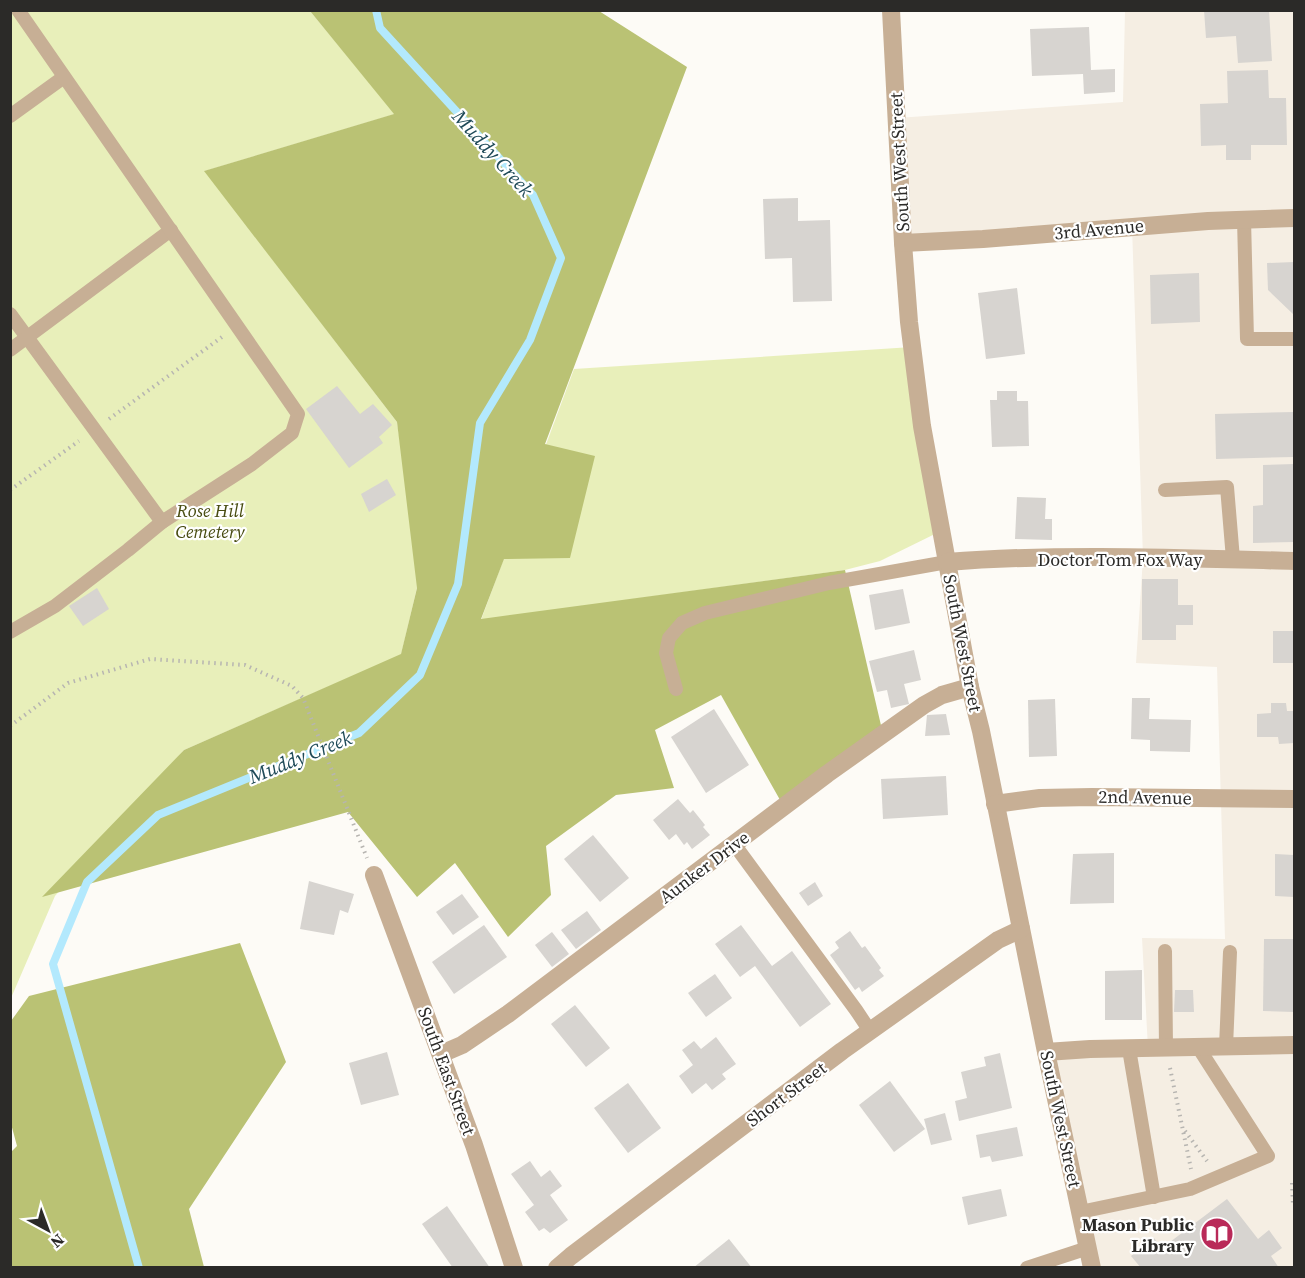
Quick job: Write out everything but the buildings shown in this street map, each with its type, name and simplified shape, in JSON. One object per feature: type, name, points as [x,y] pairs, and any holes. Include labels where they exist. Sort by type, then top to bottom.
[{"type":"street","name":"South West Street","points":[[891,10],[903,243],[909,322],[922,426],[970,687],[1092,1268]]},
{"type":"street","name":"3rd Avenue","points":[[903,243],[983,239],[1186,222],[1294,218]]},
{"type":"street","name":"Doctor Tom Fox Way","points":[[947,562],[1006,558],[1294,561]]},
{"type":"street","name":"Aunker Drive","points":[[441,1054],[462,1045],[508,1014],[827,774],[924,705],[942,695],[970,687]]},
{"type":"street","name":"2nd Avenue","points":[[995,804],[1040,798],[1082,797],[1294,799]]},
{"type":"street","name":"South East Street","points":[[374,875],[474,1145],[514,1268]]},
{"type":"street","name":"Short Street","points":[[557,1268],[870,1031],[998,940],[1021,928]]},
{"type":"street","points":[[1046,1052],[1130,1049],[1167,1056],[1197,1047],[1294,1046]]},
{"type":"lane","points":[[10,632],[55,606],[162,522],[252,464],[292,433],[298,414],[18,10]]},
{"type":"lane","points":[[10,116],[64,77]]},
{"type":"lane","points":[[1244,219],[1247,339],[1294,339]]},
{"type":"lane","points":[[10,350],[171,230]]},
{"type":"lane","points":[[10,314],[162,522]]},
{"type":"lane","points":[[1165,490],[1227,487],[1233,559]]},
{"type":"lane","points":[[676,689],[666,653],[669,638],[682,623],[705,614],[829,583],[947,562]]},
{"type":"lane","points":[[735,844],[870,1031]]},
{"type":"lane","points":[[1165,951],[1167,1056]]},
{"type":"lane","points":[[1226,1047],[1230,952]]},
{"type":"lane","points":[[1080,1212],[1190,1190],[1268,1156],[1197,1047]]},
{"type":"lane","points":[[1130,1049],[1154,1197]]},
{"type":"lane","points":[[1026,1268],[1088,1248]]},
{"type":"path","points":[[10,490],[237,326]]},
{"type":"path","points":[[10,726],[68,683],[150,659],[244,665],[292,686],[303,698],[374,875]]},
{"type":"path","points":[[1167,1056],[1191,1169],[1210,1165],[1183,1128]]},
{"type":"path","points":[[1292,1183],[1293,1205]]},
{"type":"shaded area","points":[[1125,11],[1294,11],[1294,1267],[1092,1267],[1046,1052],[1148,1048],[1142,938],[1225,939],[1217,667],[1136,663],[1143,558],[1132,226],[903,243],[897,118],[1123,102]]},
{"type":"green space","points":[[468,10],[470,12],[480,10],[599,11],[687,67],[545,444],[595,456],[570,558],[504,559],[481,619],[845,570],[883,734],[784,807],[721,695],[655,730],[674,788],[616,795],[546,846],[551,895],[508,937],[455,863],[417,897],[348,812],[42,897],[184,750],[401,654],[417,588],[397,422],[204,171],[394,114],[310,11]]},
{"type":"green space","name":"Rose Hill Cemetery","points":[[11,11],[310,11],[395,114],[205,171],[397,422],[420,575],[401,655],[184,750],[55,896],[11,998]]},
{"type":"green space","points":[[912,347],[941,531],[880,561],[845,570],[481,620],[574,369]]},
{"type":"green space","points":[[240,943],[286,1062],[189,1209],[204,1267],[11,1267],[11,1152],[17,1146],[10,1120],[11,1021],[29,996]]},
{"type":"waterway","name":"Muddy Creek","points":[[139,1268],[53,964],[87,882],[158,815],[359,733],[420,675],[458,584],[480,423],[530,340],[561,258],[533,195],[380,28],[376,10]]},
{"type":"place","name":"Mason Public Library","points":[[1217,1234]]}]
